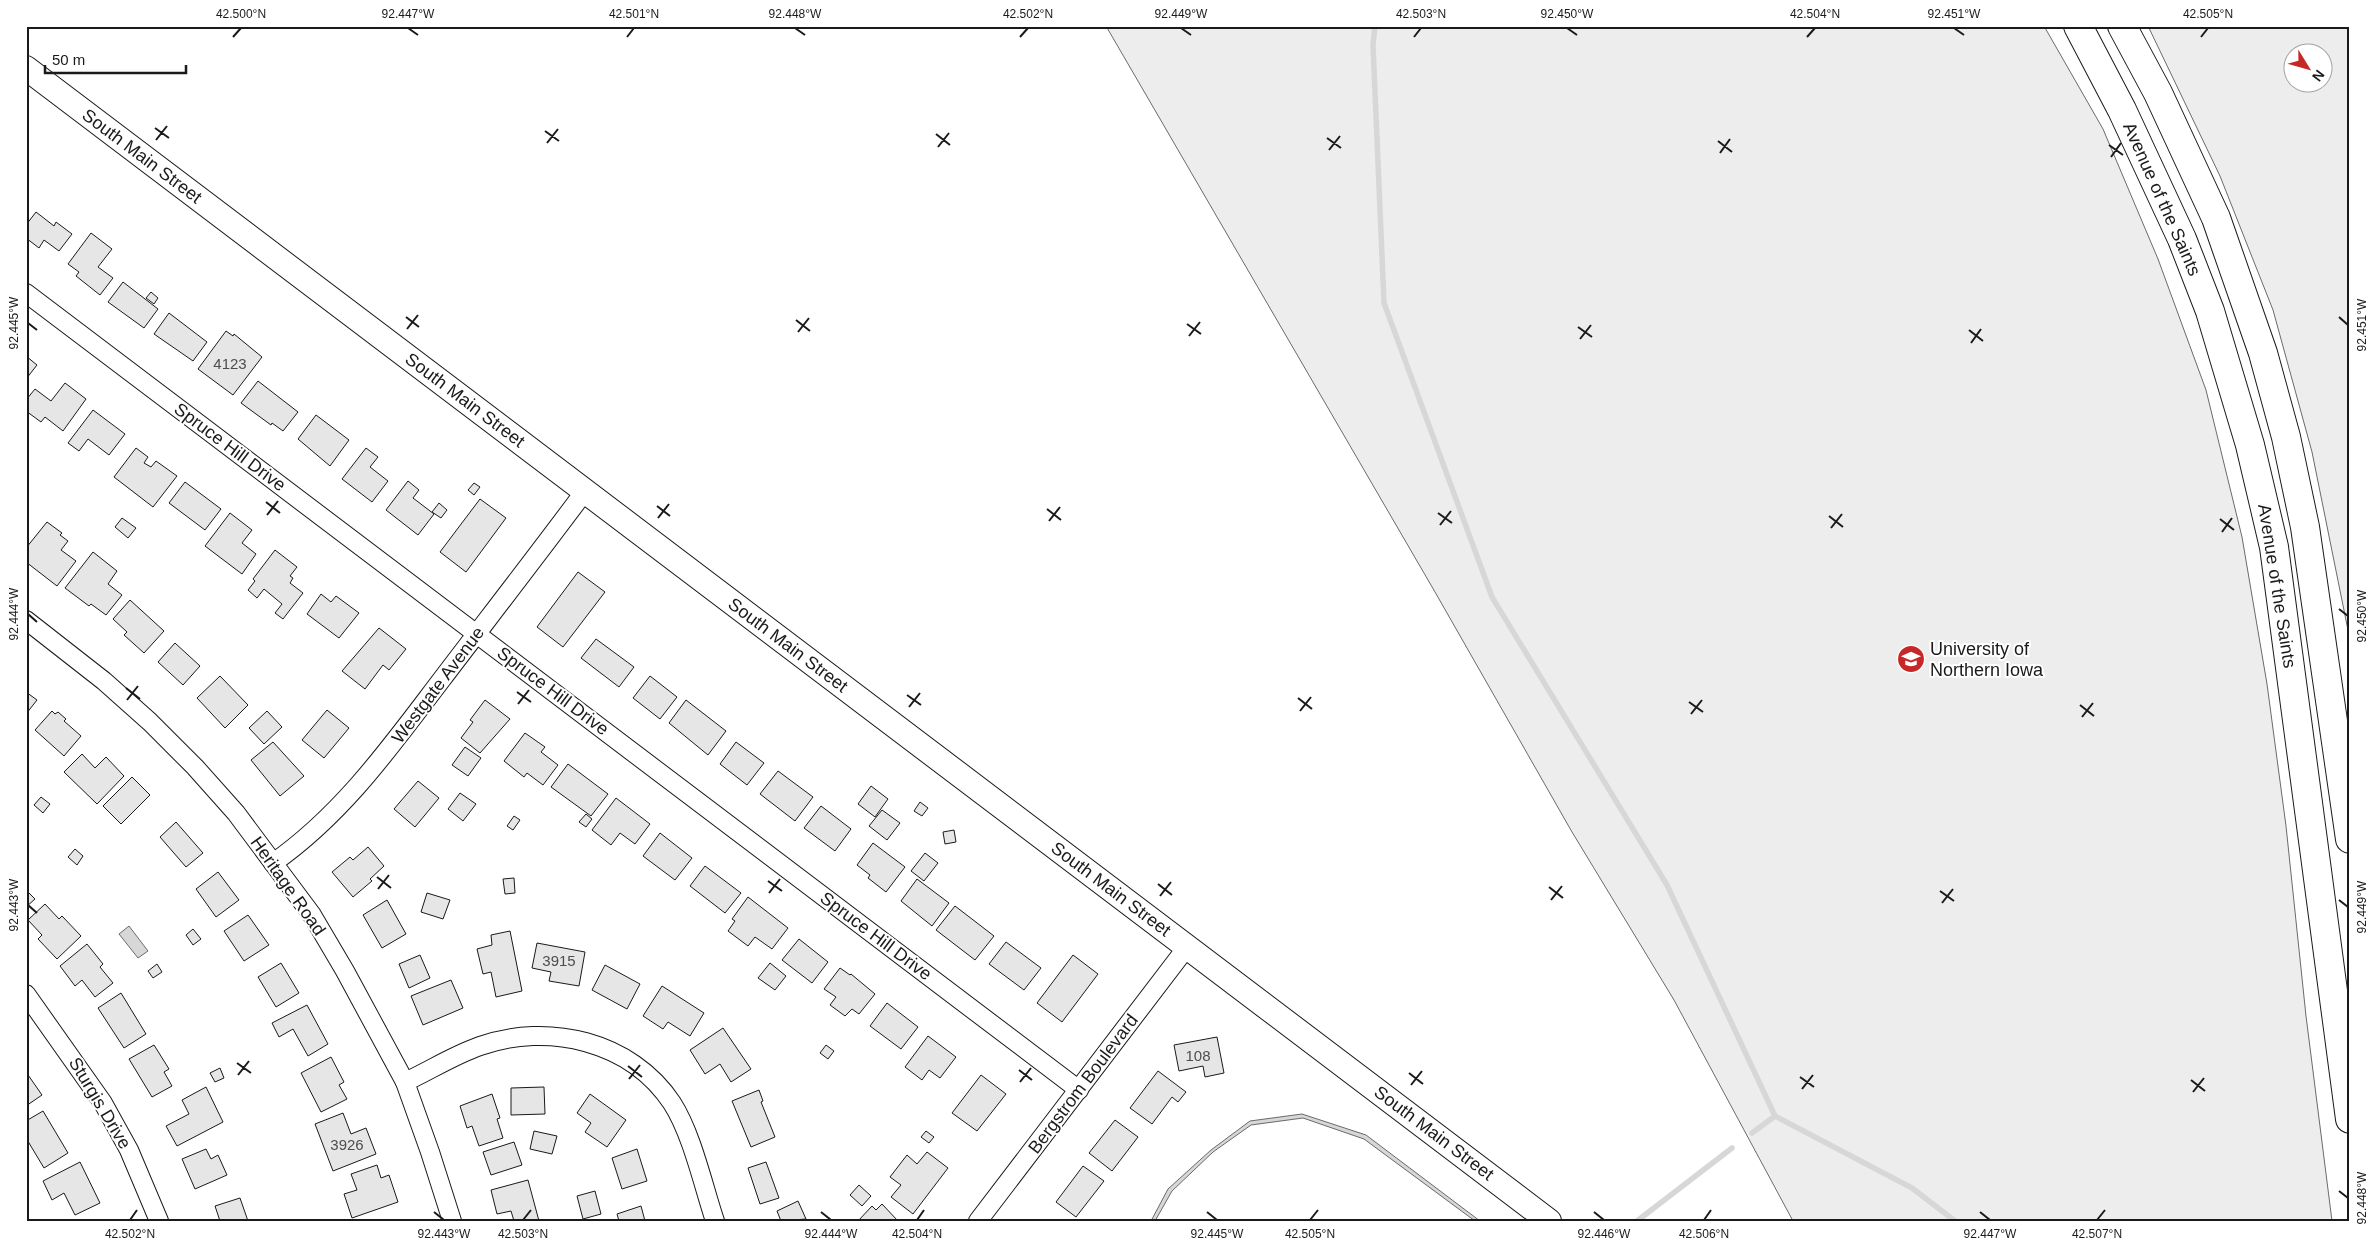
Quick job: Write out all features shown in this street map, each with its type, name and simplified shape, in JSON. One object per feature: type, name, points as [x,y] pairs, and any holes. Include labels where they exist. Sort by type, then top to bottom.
[{"type":"highway","name":"Avenue of the Saints","points":[[2078,26],[2122,110],[2182,240],[2210,310],[2250,445],[2274,547],[2350,1119]]},
{"type":"highway","name":"Avenue of the Saints","points":[[2122,26],[2158,93],[2216,218],[2263,353],[2286,437],[2305,527],[2350,839]]},
{"type":"street","name":"South Main Street","points":[[26,68],[1549,1221]]},
{"type":"street","name":"Spruce Hill Drive","points":[[26,293],[1079,1090]]},
{"type":"street","name":"Westgate Avenue","points":[[273,863],[298,845],[350,796],[379,762],[585,491]]},
{"type":"street","name":"Heritage Road","points":[[26,620],[96,675],[150,722],[236,813],[317,923],[345,970],[405,1082],[452,1221]]},
{"type":"street","name":"Bergstrom Boulevard","points":[[978,1221],[1187,947]]},
{"type":"street","name":"Sturgis Drive","points":[[26,994],[103,1103],[129,1150],[159,1221]]},
{"type":"street","points":[[405,1082],[480,1046],[514,1038],[540,1036],[571,1038],[598,1044],[622,1056],[642,1070],[658,1085],[672,1104],[682,1123],[715,1221]]},
{"type":"shaded area","name":"University of Northern Iowa","points":[[1106,26],[2044,26],[2103,129],[2158,259],[2206,390],[2242,537],[2267,684],[2286,826],[2306,1016],[2332,1221],[1793,1221],[1674,1000],[1572,832],[1435,592]]},
{"type":"shaded area","points":[[2148,26],[2350,26],[2350,640],[2312,452],[2273,310],[2220,176]]},
{"type":"shaded area","points":[[129,926],[148,951],[138,958],[119,934]]},
{"type":"shaded area","points":[[1302,1114],[1366,1135],[1480,1221],[1475,1221],[1364,1139],[1303,1118],[1251,1125],[1213,1152],[1172,1191],[1155,1221],[1151,1221],[1168,1189],[1211,1150],[1250,1121]]},
{"type":"building","points":[[36,212],[54,226],[56,222],[72,234],[59,251],[44,240],[39,248],[26,238],[26,225]]},
{"type":"building","points":[[91,233],[112,249],[98,267],[113,278],[100,295],[76,276],[79,272],[68,264]]},
{"type":"building","points":[[123,282],[158,309],[144,328],[108,302]]},
{"type":"building","points":[[151,292],[158,298],[154,304],[146,298]]},
{"type":"building","points":[[169,313],[207,342],[193,361],[154,334]]},
{"type":"building","points":[[226,331],[233,336],[234,334],[262,357],[233,395],[198,369]]},
{"type":"building","points":[[26,356],[37,365],[26,379]]},
{"type":"building","points":[[258,381],[298,412],[283,431],[272,423],[271,425],[241,403]]},
{"type":"building","points":[[65,383],[86,399],[63,431],[45,417],[41,422],[26,411],[26,400],[35,389],[51,401]]},
{"type":"building","points":[[93,410],[125,434],[109,455],[88,439],[79,451],[68,443]]},
{"type":"building","points":[[316,415],[349,440],[330,466],[298,439]]},
{"type":"building","points":[[136,448],[148,457],[144,463],[151,467],[156,461],[177,476],[153,507],[114,477]]},
{"type":"building","points":[[366,448],[378,457],[370,467],[388,481],[372,502],[342,479]]},
{"type":"building","points":[[408,481],[419,490],[413,498],[434,514],[418,535],[386,510]]},
{"type":"building","points":[[185,482],[221,509],[205,530],[169,503]]},
{"type":"building","points":[[474,483],[480,487],[474,495],[468,490]]},
{"type":"building","points":[[480,499],[506,518],[466,572],[440,552]]},
{"type":"building","points":[[439,503],[447,510],[441,518],[432,512]]},
{"type":"building","points":[[230,513],[252,530],[242,543],[256,554],[242,574],[205,546]]},
{"type":"building","points":[[122,518],[136,528],[128,538],[115,527]]},
{"type":"building","points":[[47,522],[62,533],[60,535],[68,541],[61,550],[76,561],[57,586],[26,562],[26,548]]},
{"type":"building","points":[[275,550],[297,567],[290,576],[293,578],[290,583],[303,593],[283,619],[275,613],[282,604],[264,589],[257,598],[248,590],[255,581],[253,579]]},
{"type":"building","points":[[93,552],[117,571],[108,584],[122,595],[106,615],[91,604],[89,606],[65,588]]},
{"type":"building","points":[[578,572],[605,592],[563,647],[537,627]]},
{"type":"building","points":[[321,594],[331,602],[336,596],[359,613],[339,638],[307,614]]},
{"type":"building","points":[[130,600],[164,631],[144,653],[124,635],[127,632],[113,619]]},
{"type":"building","points":[[379,628],[406,649],[389,670],[383,665],[365,689],[342,671]]},
{"type":"building","points":[[596,639],[634,667],[619,687],[581,658]]},
{"type":"building","points":[[175,643],[200,666],[183,685],[158,662]]},
{"type":"building","points":[[220,676],[248,705],[225,728],[197,698]]},
{"type":"building","points":[[650,676],[677,697],[660,719],[633,698]]},
{"type":"building","points":[[26,692],[37,700],[26,714]]},
{"type":"building","points":[[485,700],[510,719],[480,753],[461,738],[473,722],[470,720]]},
{"type":"building","points":[[686,700],[726,731],[708,755],[669,723]]},
{"type":"building","points":[[327,710],[349,728],[324,758],[302,740]]},
{"type":"building","points":[[52,711],[55,714],[58,712],[66,719],[64,721],[81,736],[64,756],[35,730]]},
{"type":"building","points":[[267,711],[282,727],[264,744],[249,728]]},
{"type":"building","points":[[525,733],[545,747],[541,752],[558,765],[543,785],[527,773],[524,777],[504,761]]},
{"type":"building","points":[[273,742],[304,776],[280,796],[251,760]]},
{"type":"building","points":[[736,742],[764,763],[747,785],[720,764]]},
{"type":"building","points":[[465,747],[481,758],[468,776],[452,765]]},
{"type":"building","points":[[82,754],[95,768],[106,757],[124,776],[97,804],[64,772]]},
{"type":"building","points":[[568,764],[608,794],[591,816],[551,787]]},
{"type":"building","points":[[778,771],[813,797],[795,821],[760,794]]},
{"type":"building","points":[[132,777],[150,795],[121,824],[103,806]]},
{"type":"building","points":[[418,781],[439,798],[415,827],[394,809]]},
{"type":"building","points":[[871,786],[888,799],[875,817],[858,804]]},
{"type":"building","points":[[460,793],[476,804],[463,821],[448,809]]},
{"type":"building","points":[[41,797],[50,804],[43,813],[34,805]]},
{"type":"building","points":[[616,798],[650,824],[635,844],[620,833],[611,845],[592,830]]},
{"type":"building","points":[[920,802],[928,808],[922,816],[914,811]]},
{"type":"building","points":[[821,806],[851,829],[835,851],[804,828]]},
{"type":"building","points":[[882,810],[900,823],[887,840],[869,826]]},
{"type":"building","points":[[586,814],[592,819],[586,827],[579,822]]},
{"type":"building","points":[[514,816],[520,820],[513,830],[507,826]]},
{"type":"building","points":[[176,822],[203,853],[186,867],[160,837]]},
{"type":"building","points":[[954,830],[956,842],[945,844],[943,832]]},
{"type":"building","points":[[660,833],[692,858],[675,880],[643,856]]},
{"type":"building","points":[[873,843],[905,867],[886,892],[868,878],[870,875],[857,865]]},
{"type":"building","points":[[368,847],[384,866],[370,879],[372,881],[353,897],[332,872],[350,857],[353,860]]},
{"type":"building","points":[[75,849],[83,856],[77,865],[68,857]]},
{"type":"building","points":[[925,853],[938,863],[924,881],[911,871]]},
{"type":"building","points":[[705,866],[741,893],[725,913],[690,886]]},
{"type":"building","points":[[218,872],[239,900],[216,917],[196,889]]},
{"type":"building","points":[[514,878],[515,893],[505,894],[503,879]]},
{"type":"building","points":[[917,879],[949,903],[932,926],[901,901]]},
{"type":"building","points":[[26,890],[35,899],[26,907]]},
{"type":"building","points":[[427,893],[450,900],[443,919],[421,912]]},
{"type":"building","points":[[748,897],[788,928],[772,949],[755,937],[748,946],[728,931],[735,921],[732,919]]},
{"type":"building","points":[[387,900],[406,934],[382,948],[363,915]]},
{"type":"building","points":[[45,904],[59,919],[62,916],[81,936],[57,959],[38,939],[42,935],[28,920]]},
{"type":"building","points":[[955,906],[994,936],[975,960],[936,930]]},
{"type":"building","points":[[248,915],[269,945],[244,961],[224,931]]},
{"type":"building","points":[[193,929],[201,939],[193,945],[186,935]]},
{"type":"building","points":[[510,931],[522,991],[496,997],[491,972],[483,974],[477,949],[492,945],[491,935]]},
{"type":"building","points":[[799,939],[828,962],[812,983],[782,960]]},
{"type":"building","points":[[1006,942],[1041,968],[1024,990],[989,964]]},
{"type":"building","points":[[537,943],[585,952],[579,986],[549,981],[551,972],[532,968]]},
{"type":"building","points":[[87,944],[103,964],[100,967],[113,983],[95,997],[82,980],[75,986],[60,966]]},
{"type":"building","points":[[420,955],[430,978],[409,988],[399,964]]},
{"type":"building","points":[[1073,955],[1098,974],[1062,1022],[1037,1003]]},
{"type":"building","points":[[281,963],[299,993],[276,1007],[258,977]]},
{"type":"building","points":[[770,963],[786,976],[775,990],[758,978]]},
{"type":"building","points":[[157,964],[162,972],[153,978],[148,971]]},
{"type":"building","points":[[605,965],[640,984],[627,1009],[592,990]]},
{"type":"building","points":[[840,968],[851,974],[875,994],[859,1014],[852,1009],[845,1016],[830,1005],[836,997],[824,989]]},
{"type":"building","points":[[451,980],[463,1008],[423,1025],[411,996]]},
{"type":"building","points":[[662,986],[704,1013],[690,1036],[668,1022],[663,1029],[643,1016]]},
{"type":"building","points":[[121,993],[146,1034],[124,1048],[98,1008]]},
{"type":"building","points":[[887,1003],[918,1027],[901,1049],[870,1026]]},
{"type":"building","points":[[307,1005],[328,1044],[308,1056],[293,1029],[279,1037],[272,1023]]},
{"type":"building","points":[[723,1028],[751,1069],[731,1082],[720,1064],[705,1074],[690,1050]]},
{"type":"building","points":[[928,1036],[956,1057],[940,1078],[929,1070],[922,1080],[905,1067]]},
{"type":"building","points":[[1217,1037],[1224,1073],[1205,1077],[1203,1066],[1179,1071],[1174,1045]]},
{"type":"building","points":[[154,1045],[169,1069],[164,1072],[172,1086],[152,1097],[129,1059]]},
{"type":"building","points":[[826,1045],[834,1051],[828,1059],[820,1053]]},
{"type":"building","points":[[331,1057],[344,1082],[339,1085],[347,1099],[321,1112],[301,1073]]},
{"type":"building","points":[[220,1068],[224,1078],[215,1082],[210,1073]]},
{"type":"building","points":[[1158,1071],[1186,1092],[1178,1102],[1172,1097],[1152,1124],[1130,1108]]},
{"type":"building","points":[[26,1072],[42,1095],[26,1106]]},
{"type":"building","points":[[981,1075],[1006,1094],[977,1131],[952,1113]]},
{"type":"building","points":[[206,1087],[223,1122],[177,1146],[166,1126],[189,1114],[182,1100]]},
{"type":"building","points":[[544,1087],[545,1114],[511,1115],[511,1088]]},
{"type":"building","points":[[759,1090],[763,1101],[761,1102],[775,1137],[751,1147],[732,1101]]},
{"type":"building","points":[[492,1094],[500,1118],[497,1119],[503,1138],[479,1146],[472,1126],[467,1128],[460,1106]]},
{"type":"building","points":[[590,1094],[626,1120],[607,1147],[585,1132],[591,1123],[577,1113]]},
{"type":"building","points":[[43,1111],[68,1153],[44,1168],[26,1138],[26,1121]]},
{"type":"building","points":[[343,1113],[351,1134],[366,1128],[376,1154],[333,1171],[315,1124]]},
{"type":"building","points":[[1115,1120],[1138,1137],[1112,1171],[1089,1153]]},
{"type":"building","points":[[534,1131],[557,1136],[552,1154],[530,1149]]},
{"type":"building","points":[[926,1131],[934,1137],[929,1143],[921,1137]]},
{"type":"building","points":[[514,1142],[522,1165],[491,1175],[483,1152]]},
{"type":"building","points":[[206,1149],[211,1159],[218,1155],[227,1175],[195,1189],[182,1159]]},
{"type":"building","points":[[637,1149],[647,1181],[622,1189],[612,1158]]},
{"type":"building","points":[[927,1152],[948,1168],[913,1214],[891,1197],[901,1185],[890,1177],[907,1155],[917,1164]]},
{"type":"building","points":[[80,1162],[100,1203],[75,1215],[64,1193],[52,1200],[43,1181]]},
{"type":"building","points":[[766,1162],[779,1198],[760,1204],[748,1168]]},
{"type":"building","points":[[377,1165],[381,1178],[389,1175],[398,1202],[352,1218],[344,1194],[357,1190],[351,1174]]},
{"type":"building","points":[[1083,1166],[1104,1181],[1076,1217],[1056,1202]]},
{"type":"building","points":[[528,1180],[539,1221],[514,1221],[511,1211],[497,1214],[491,1190]]},
{"type":"building","points":[[859,1185],[871,1196],[862,1206],[850,1195]]},
{"type":"building","points":[[595,1191],[601,1214],[583,1219],[577,1196]]},
{"type":"building","points":[[240,1198],[248,1221],[220,1221],[215,1206]]},
{"type":"building","points":[[798,1201],[806,1219],[781,1221],[777,1211]]},
{"type":"building","points":[[882,1204],[898,1221],[858,1221],[872,1206],[876,1210]]},
{"type":"building","points":[[641,1206],[645,1221],[619,1221],[617,1214]]},
{"type":"waterway","points":[[1375,26],[1373,45],[1384,303],[1492,597],[1667,885],[1775,1116],[1912,1188],[1955,1221]]},
{"type":"waterway","points":[[1752,1133],[1775,1116]]},
{"type":"waterway","points":[[1637,1221],[1732,1148]]},
{"type":"place","name":"University of Northern Iowa","points":[[1911,659]]}]
